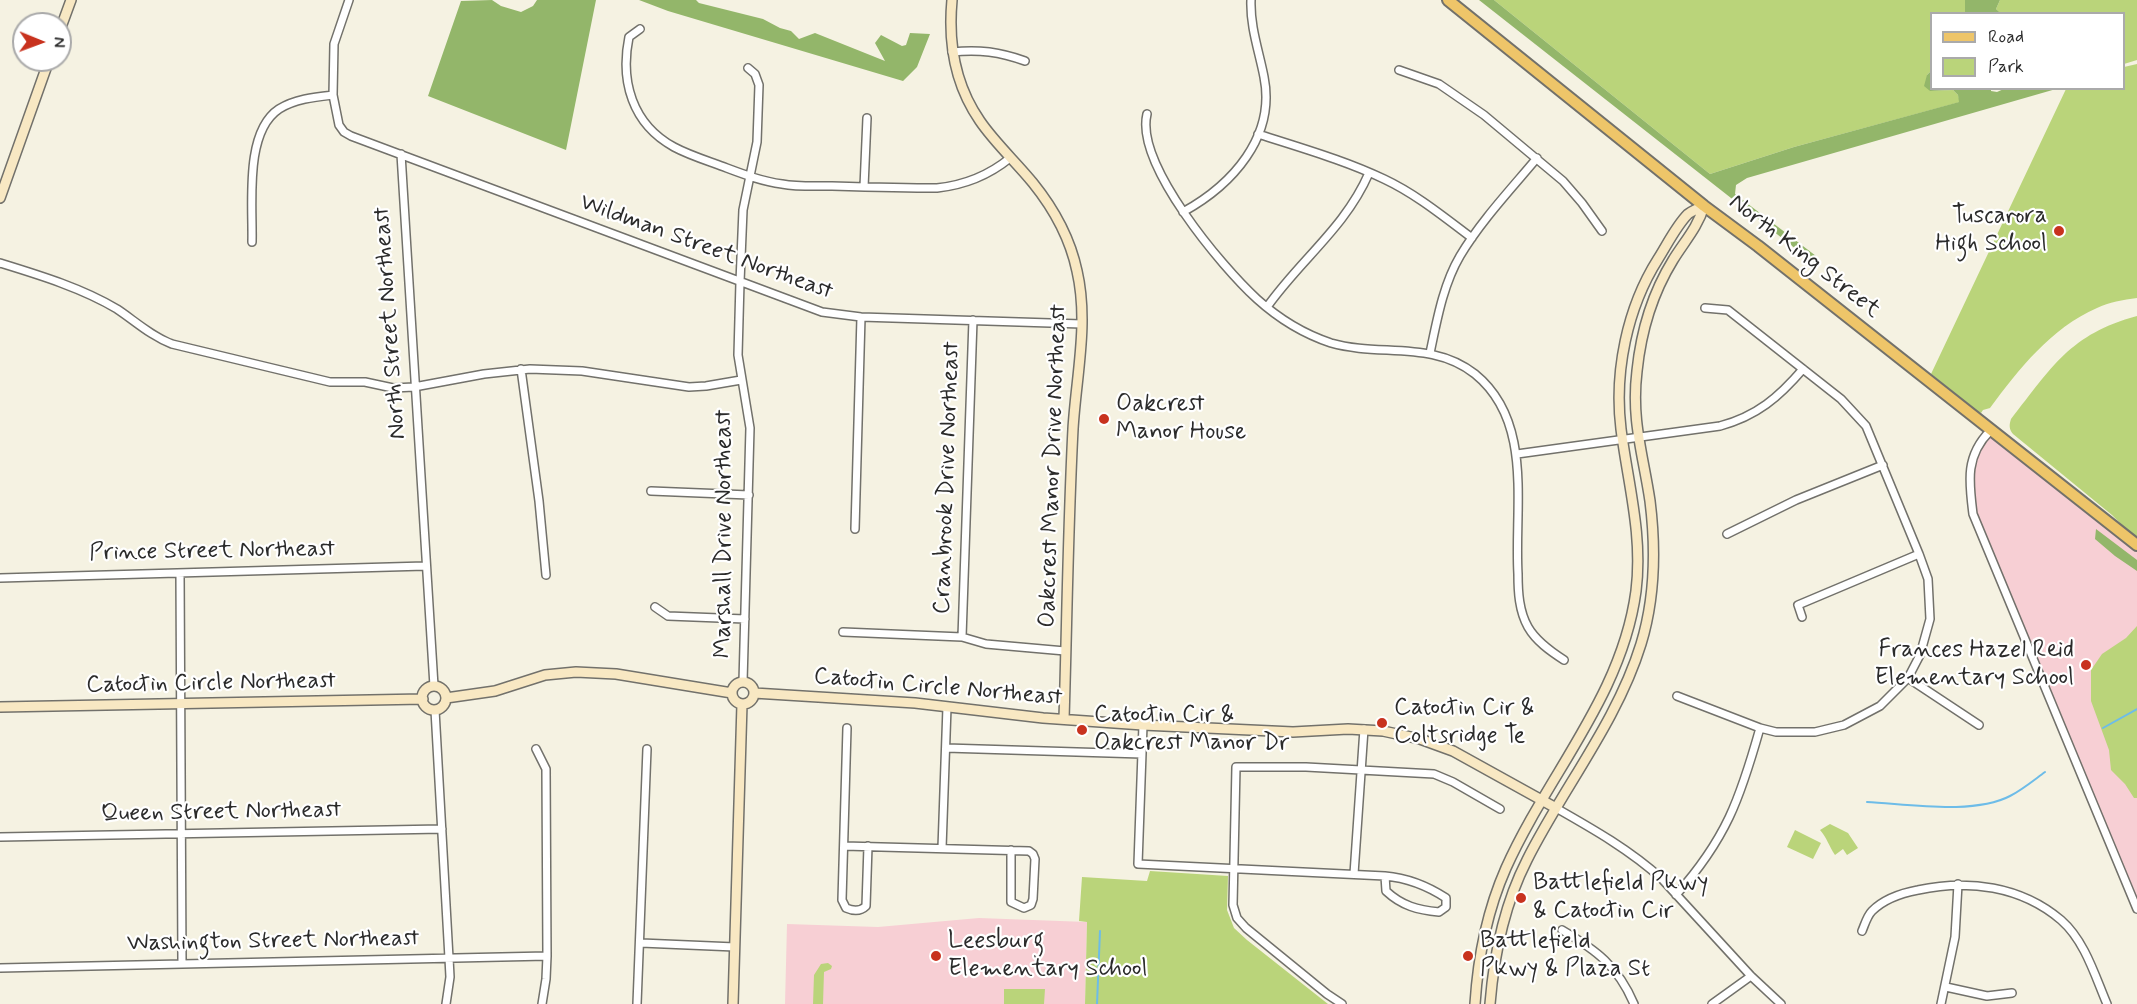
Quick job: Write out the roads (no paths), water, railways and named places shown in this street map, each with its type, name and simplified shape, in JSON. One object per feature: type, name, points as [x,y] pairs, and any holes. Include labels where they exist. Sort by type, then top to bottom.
[{"type":"main road","name":"North King Street","points":[[1448,0],[1704,206],[2137,545]]},
{"type":"street","points":[[349,0],[334,44],[333,95],[337,120],[344,132],[401,154]]},
{"type":"street","name":"Oakcrest Manor Drive Northeast","points":[[952,0],[950,30],[952,52],[959,78],[972,109],[980,122],[1038,189],[1061,225],[1077,271],[1082,324],[1073,430],[1064,719]]},
{"type":"street","points":[[1183,212],[1213,193],[1232,176],[1247,156],[1264,119],[1266,94],[1252,21],[1251,0]]},
{"type":"street","points":[[640,29],[629,37],[625,70],[631,96],[643,120],[657,135],[674,147],[750,177],[784,185],[937,188],[974,181],[997,169],[1010,158]]},
{"type":"street","points":[[952,52],[994,51],[1025,61]]},
{"type":"street","name":"Marshall Drive Northeast","points":[[743,682],[750,428],[738,355],[743,210],[757,142],[759,85],[748,68]]},
{"type":"street","points":[[1399,70],[1427,79],[1461,98],[1537,158],[1572,191],[1602,231]]},
{"type":"street","points":[[0,198],[45,72]]},
{"type":"street","points":[[252,242],[254,166],[258,138],[263,127],[273,114],[287,105],[315,97],[333,95]]},
{"type":"street","points":[[1147,114],[1145,131],[1148,143],[1157,166],[1183,212],[1244,285],[1267,307],[1285,321],[1330,342],[1365,348],[1430,353],[1461,364],[1486,383],[1508,418],[1517,454],[1517,566],[1520,606],[1533,634],[1552,653],[1564,660]]},
{"type":"street","points":[[864,187],[867,118]]},
{"type":"street","points":[[1258,134],[1318,153],[1369,173],[1414,196],[1472,238]]},
{"type":"street","name":"Wildman Street Northeast","points":[[401,154],[822,312],[861,317],[1082,324]]},
{"type":"street","name":"North Street Northeast","points":[[401,154],[434,686]]},
{"type":"street","points":[[1430,353],[1441,304],[1459,257],[1537,158]]},
{"type":"street","points":[[1267,307],[1286,282],[1346,216],[1369,173]]},
{"type":"street","points":[[1490,1004],[1495,960],[1507,909],[1526,862],[1625,687],[1641,643],[1652,580],[1654,543],[1638,436],[1635,390],[1639,353],[1659,285],[1700,222],[1704,206]]},
{"type":"street","points":[[1475,1004],[1480,957],[1493,904],[1511,858],[1613,675],[1630,621],[1636,589],[1638,535],[1623,438],[1620,405],[1622,360],[1631,321],[1643,287],[1688,214],[1704,206]]},
{"type":"street","points":[[0,263],[86,293],[116,309],[152,335],[172,344],[330,382],[365,382],[393,388],[414,387],[521,369],[582,371],[689,387],[741,380]]},
{"type":"street","points":[[1677,696],[1760,728],[1801,733],[1844,725],[1880,706],[1908,678],[1920,655],[1930,619],[1928,579],[1872,437],[1861,419],[1841,399],[1728,310],[1706,308]]},
{"type":"street","points":[[855,529],[861,317]]},
{"type":"street","name":"Cranbrook Drive Northeast","points":[[962,637],[973,320]]},
{"type":"street","points":[[521,369],[539,501],[546,575]]},
{"type":"street","points":[[1517,454],[1734,422],[1774,400],[1803,369]]},
{"type":"street","points":[[1990,431],[1974,451],[1970,485],[1973,514],[2137,909]]},
{"type":"street","points":[[1727,534],[1796,500],[1883,465]]},
{"type":"street","points":[[651,491],[748,495]]},
{"type":"street","points":[[1802,617],[1798,605],[1919,554]]},
{"type":"street","name":"Prince Street Northeast","points":[[0,578],[425,566]]},
{"type":"street","points":[[180,573],[182,963]]},
{"type":"street","points":[[655,607],[668,616],[745,619]]},
{"type":"street","points":[[843,632],[962,637],[986,644],[1065,651]]},
{"type":"street","points":[[446,698],[495,691],[545,675],[576,672],[615,674],[732,693]]},
{"type":"street","points":[[1908,678],[1979,725]]},
{"type":"street","points":[[743,682],[751,685],[754,693],[750,701],[742,704],[735,700],[732,693],[736,684],[743,682]]},
{"type":"street","points":[[434,686],[443,690],[446,698],[444,705],[435,710],[427,707],[423,699],[425,690],[434,686]]},
{"type":"street","name":"Catoctin Circle Northeast","points":[[754,693],[947,707],[1143,725],[1284,732],[1365,729],[1404,735],[1437,745],[1479,765],[1543,800],[1636,857],[1662,879],[1751,976],[1781,1004]]},
{"type":"street","name":"Catoctin Circle Northeast","points":[[0,707],[423,699]]},
{"type":"street","points":[[733,1004],[742,704]]},
{"type":"street","points":[[942,848],[947,707]]},
{"type":"street","points":[[435,710],[450,977],[446,1004]]},
{"type":"street","points":[[1143,725],[1138,864],[1384,876],[1417,882],[1431,888],[1446,898],[1446,907],[1439,912],[1419,910],[1402,904],[1386,891],[1384,876]]},
{"type":"street","points":[[847,728],[842,900],[846,909],[862,910],[866,906],[868,846]]},
{"type":"street","points":[[1676,895],[1696,872],[1731,818],[1760,728]]},
{"type":"street","points":[[1354,874],[1365,729]]},
{"type":"street","points":[[946,748],[1142,754]]},
{"type":"street","points":[[536,749],[546,769],[547,956],[542,1004]]},
{"type":"street","points":[[637,1004],[647,749]]},
{"type":"street","points":[[1342,1004],[1241,923],[1233,905],[1236,767],[1361,769],[1434,774],[1453,782],[1500,809]]},
{"type":"street","name":"Queen Street Northeast","points":[[0,837],[442,830]]},
{"type":"street","points":[[844,846],[868,846],[1011,850],[1029,851],[1035,859],[1033,898],[1031,905],[1024,908],[1011,902],[1011,850]]},
{"type":"street","points":[[1862,931],[1870,912],[1882,902],[1906,892],[1958,884],[1982,885],[2010,892],[2060,919],[2073,933],[2088,958],[2107,1004]]},
{"type":"street","points":[[1941,1004],[1955,937],[1958,884]]},
{"type":"street","points":[[1562,930],[1604,958],[1622,981],[1634,1004]]},
{"type":"street","points":[[641,943],[735,947]]},
{"type":"street","name":"Washington Street Northeast","points":[[0,968],[547,956]]},
{"type":"street","points":[[1712,1004],[1751,976]]},
{"type":"street","points":[[1946,987],[1987,996],[2012,993]]},
{"type":"waterway","points":[[2103,728],[2137,709]]},
{"type":"waterway","points":[[1867,802],[1940,807],[1978,805],[2010,796],[2045,772]]},
{"type":"waterway","points":[[1097,1004],[1100,931]]},
{"type":"place","name":"Tuscarora High School","points":[[2059,231]]},
{"type":"place","name":"Oakcrest Manor House","points":[[1104,419]]},
{"type":"place","name":"Frances Hazel Reid Elementary School","points":[[2086,665]]},
{"type":"place","name":"Catoctin Cir & Coltsridge Te","points":[[1382,723]]},
{"type":"place","name":"Catoctin Cir & Oakcrest Manor Dr","points":[[1082,730]]},
{"type":"place","name":"Battlefield Pkwy & Catoctin Cir","points":[[1521,898]]},
{"type":"place","name":"Leesburg Elementary School","points":[[936,956]]},
{"type":"place","name":"Battlefield Pkwy & Plaza St","points":[[1468,956]]}]
